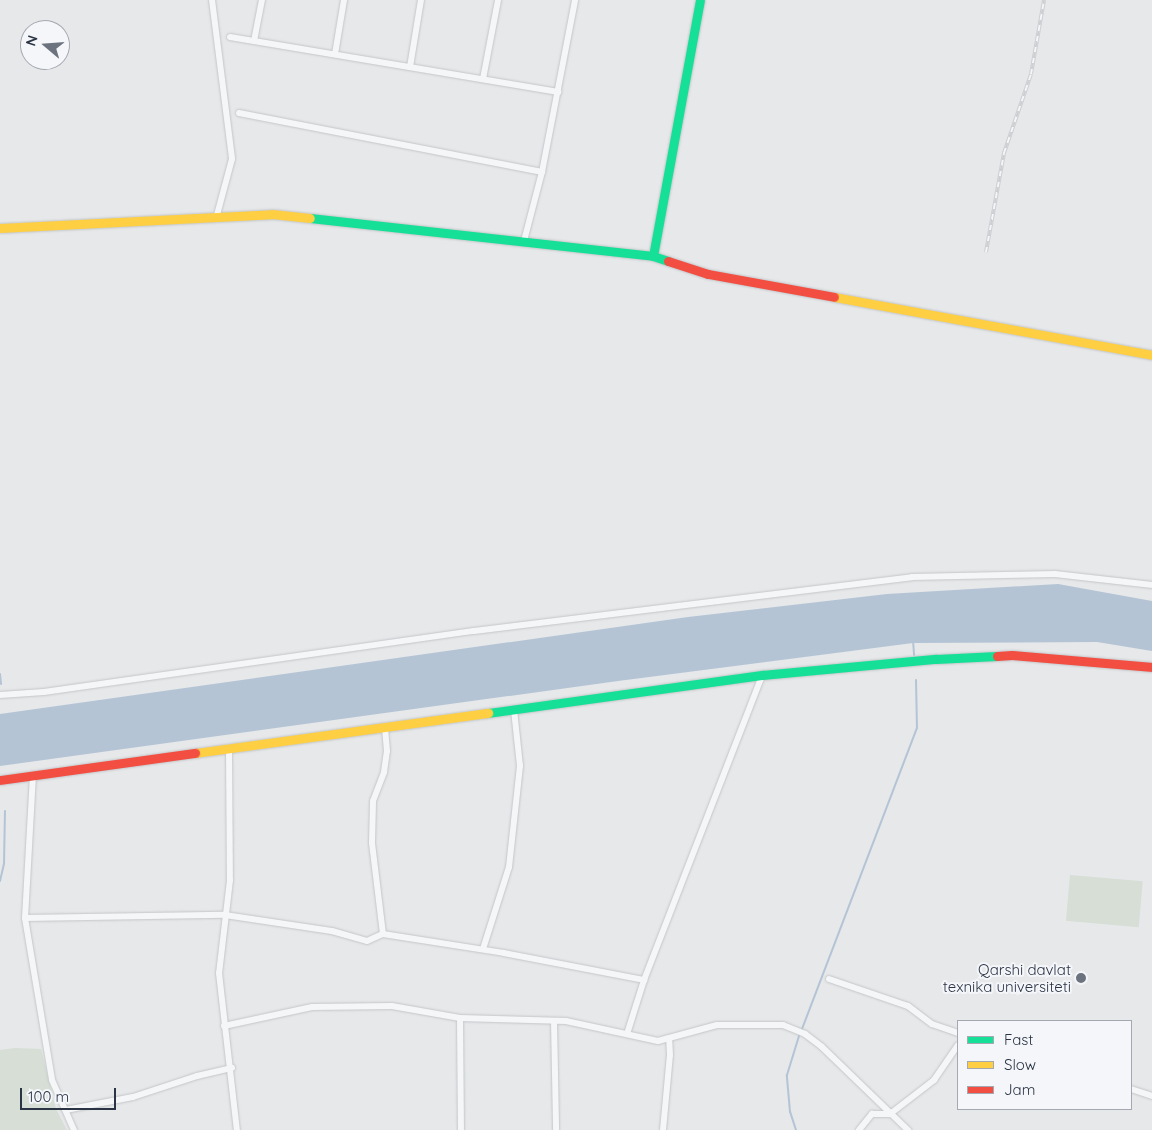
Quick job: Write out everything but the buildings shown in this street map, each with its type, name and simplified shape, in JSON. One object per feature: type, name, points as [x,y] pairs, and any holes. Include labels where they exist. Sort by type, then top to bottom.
[{"type":"street","points":[[212,0],[232,159],[217,215]]},
{"type":"street","points":[[254,41],[262,0]]},
{"type":"street","points":[[335,54],[344,0]]},
{"type":"street","points":[[410,67],[421,0]]},
{"type":"street","points":[[483,79],[498,0]]},
{"type":"street","points":[[524,241],[542,172],[575,0]]},
{"type":"street","points":[[652,256],[700,0]]},
{"type":"street","points":[[230,37],[558,92]]},
{"type":"street","points":[[239,113],[542,172]]},
{"type":"street","points":[[0,228],[217,215],[272,214],[524,241],[652,256],[708,274],[1152,355]]},
{"type":"street","points":[[0,695],[44,692],[474,630],[912,577],[1055,574],[1152,585]]},
{"type":"street","points":[[0,780],[762,675],[936,659],[1012,655],[1152,666]]},
{"type":"street","points":[[627,1034],[644,980],[762,675]]},
{"type":"street","points":[[482,949],[509,867],[520,766],[514,710]]},
{"type":"street","points":[[383,934],[372,843],[373,801],[384,772],[387,751],[385,727]]},
{"type":"street","points":[[229,748],[230,880],[220,974],[224,1026],[232,1068],[237,1130]]},
{"type":"street","points":[[33,775],[25,918],[52,1080],[74,1130]]},
{"type":"street","points":[[25,918],[225,915],[332,931],[367,940],[383,934],[482,949],[644,980]]},
{"type":"street","points":[[828,979],[908,1006],[932,1024],[957,1033]]},
{"type":"street","points":[[224,1026],[312,1008],[392,1006],[460,1018],[566,1021],[658,1041],[717,1025],[783,1025],[805,1034],[822,1048],[908,1130]]},
{"type":"street","points":[[460,1018],[461,1130]]},
{"type":"street","points":[[554,1021],[556,1130]]},
{"type":"street","points":[[663,1130],[670,1038]]},
{"type":"street","points":[[859,1130],[872,1114],[890,1114],[934,1080],[957,1046]]},
{"type":"street","points":[[66,1110],[133,1097],[197,1076],[232,1068]]},
{"type":"street","points":[[1132,1090],[1152,1096]]},
{"type":"shaded area","points":[[1070,875],[1143,881],[1139,927],[1066,921]]},
{"type":"shaded area","points":[[15,1048],[41,1049],[56,1109],[67,1130],[0,1130],[0,1050]]},
{"type":"water","points":[[1058,584],[1152,601],[1152,651],[1097,642],[913,643],[618,681],[0,766],[0,714],[688,617],[887,594]]},
{"type":"waterway","points":[[913,640],[914,655]]},
{"type":"waterway","points":[[0,674],[1,684]]},
{"type":"waterway","points":[[802,1029],[917,728],[916,680]]},
{"type":"waterway","points":[[0,881],[4,863],[5,811]]},
{"type":"waterway","points":[[796,1130],[790,1112],[787,1075],[799,1036]]},
{"type":"railway","points":[[986,252],[1004,153],[1031,74],[1044,0]]},
{"type":"traffic: fast","points":[[653,256],[700,0]]},
{"type":"traffic: fast","points":[[310,218],[653,256],[668,261]]},
{"type":"traffic: fast","points":[[488,713],[762,675],[936,659],[997,656]]},
{"type":"traffic: slow","points":[[0,228],[272,214],[310,218]]},
{"type":"traffic: slow","points":[[834,297],[1152,355]]},
{"type":"traffic: slow","points":[[195,753],[488,713]]},
{"type":"traffic: jam","points":[[668,261],[708,274],[834,297]]},
{"type":"traffic: jam","points":[[997,656],[1012,655],[1152,667]]},
{"type":"traffic: jam","points":[[0,780],[195,753]]},
{"type":"place","name":"Qarshi davlat texnika universiteti","points":[[1081,978]]}]
